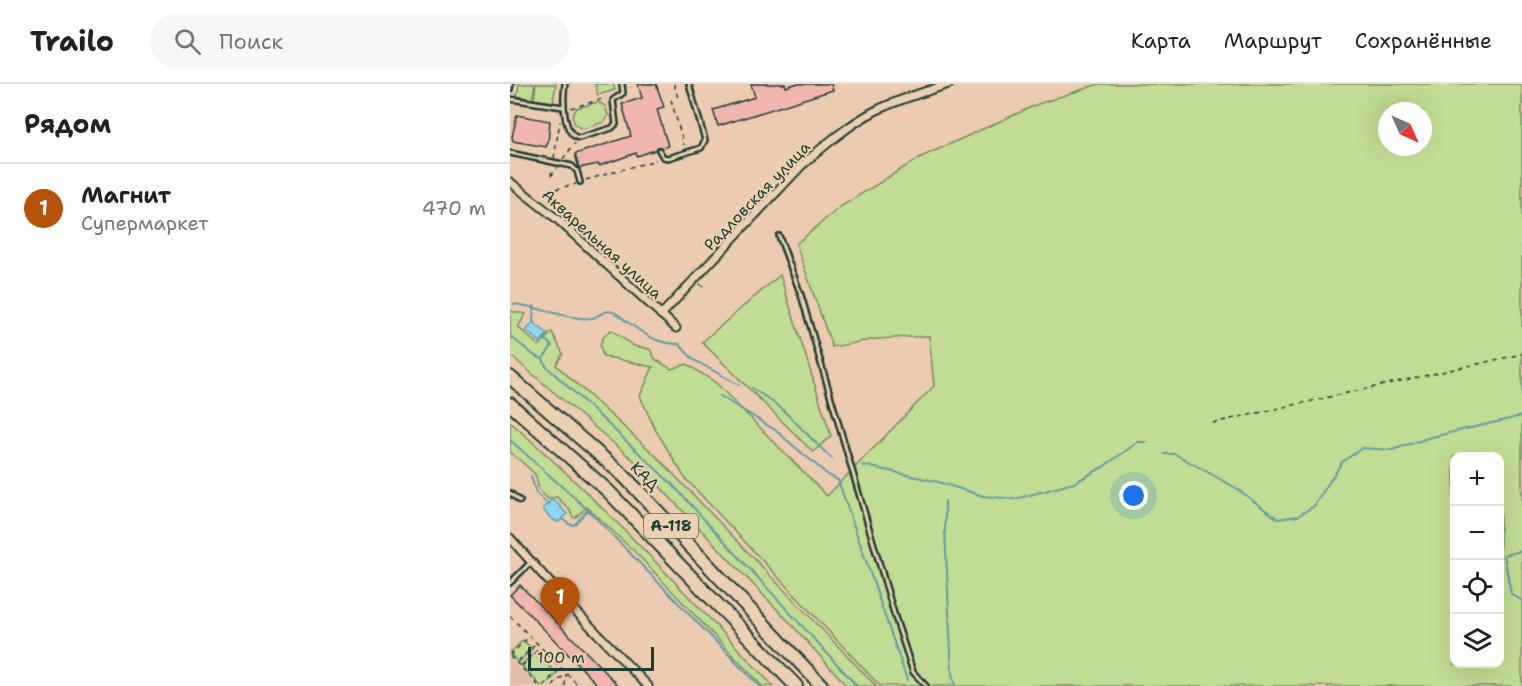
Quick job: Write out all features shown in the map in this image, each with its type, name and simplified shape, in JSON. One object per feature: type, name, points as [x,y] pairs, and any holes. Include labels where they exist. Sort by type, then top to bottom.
[{"type":"highway","name":"КАД","points":[[510,377],[624,476],[822,686]]},
{"type":"highway","name":"А-118","points":[[510,404],[608,491],[796,686]]},
{"type":"street","name":"Радловская улица","points":[[661,315],[801,166],[825,146],[874,112],[949,84]]},
{"type":"street","name":"Акварельная улица","points":[[510,182],[557,219],[676,328]]},
{"type":"street","points":[[510,538],[568,603],[648,686]]},
{"type":"lane","points":[[510,89],[511,84]]},
{"type":"lane","points":[[566,84],[563,109],[571,133],[574,137],[579,138],[612,128],[616,124],[613,100],[623,93],[622,84]]},
{"type":"lane","points":[[659,150],[663,157],[668,158],[701,148],[705,140],[689,84]]},
{"type":"lane","points":[[510,99],[563,109]]},
{"type":"lane","points":[[510,153],[573,166],[580,182]]},
{"type":"lane","points":[[780,236],[801,296],[895,617],[913,672],[926,686]]},
{"type":"lane","points":[[510,493],[520,501]]},
{"type":"lane","points":[[510,583],[532,561]]},
{"type":"path","points":[[674,84],[678,98]]},
{"type":"path","points":[[579,138],[551,176],[563,109],[606,98],[613,100]]},
{"type":"path","points":[[671,100],[686,152]]},
{"type":"path","points":[[556,189],[663,157]]},
{"type":"path","points":[[1213,423],[1522,354]]},
{"type":"path","points":[[510,616],[579,686]]},
{"type":"path","points":[[529,636],[510,656],[516,663],[541,686],[561,668]]},
{"type":"path","points":[[516,663],[536,643]]},
{"type":"path","points":[[521,667],[541,648]]},
{"type":"path","points":[[552,686],[566,673]]},
{"type":"path","points":[[565,686],[566,673]]},
{"type":"shaded area","points":[[510,659],[536,686],[510,686]]},
{"type":"green space","points":[[519,84],[535,84],[532,99],[517,96]]},
{"type":"green space","points":[[536,84],[556,84],[553,102],[534,99]]},
{"type":"green space","points":[[595,84],[613,84],[615,90],[598,95]]},
{"type":"green space","points":[[1099,84],[1522,84],[1522,686],[880,686],[685,478],[655,429],[640,396],[653,367],[603,356],[600,344],[611,330],[634,346],[650,349],[655,359],[671,369],[687,364],[715,382],[827,496],[934,386],[929,336],[877,339],[832,347],[796,244],[840,207],[921,157],[1038,104]]},
{"type":"green space","points":[[598,102],[605,106],[608,115],[604,122],[583,129],[575,125],[572,116],[577,108]]},
{"type":"green space","points":[[780,275],[831,436],[813,452],[702,342]]},
{"type":"green space","points":[[510,311],[526,314],[518,327],[539,346],[552,332],[563,354],[556,365],[656,456],[876,686],[847,686],[638,464],[510,355]]},
{"type":"green space","points":[[510,422],[612,518],[773,686],[762,686],[635,552],[587,507],[575,518],[557,497],[548,499],[539,490],[536,476],[510,452]]},
{"type":"green space","points":[[523,640],[532,649],[518,663],[510,653]]},
{"type":"green space","points":[[535,652],[557,674],[545,686],[541,686],[521,665]]},
{"type":"water","points":[[533,322],[548,334],[540,342],[526,331]]},
{"type":"water","points":[[551,500],[555,501],[567,514],[559,522],[550,517],[543,508]]},
{"type":"building","points":[[638,84],[656,84],[664,107],[657,109],[668,146],[658,147],[637,156],[636,153],[599,166],[598,164],[579,168],[575,154],[631,136],[622,104],[642,98]]},
{"type":"building","points":[[751,84],[785,84],[786,87],[795,84],[831,84],[833,90],[718,126],[713,110],[755,97]]},
{"type":"building","points":[[517,115],[550,121],[546,147],[513,141]]},
{"type":"building","points":[[520,585],[619,686],[599,686],[510,595]]},
{"type":"waterway","points":[[514,304],[584,318],[592,318],[607,311],[613,312],[652,338],[679,344],[694,360],[739,385]]},
{"type":"waterway","points":[[533,322],[534,306]]},
{"type":"waterway","points":[[510,336],[535,356],[543,359],[546,366],[672,484],[857,686]]},
{"type":"waterway","points":[[543,359],[552,346],[544,338]]},
{"type":"waterway","points":[[752,388],[781,408],[832,459]]},
{"type":"waterway","points":[[720,396],[775,430],[828,475],[838,480],[907,680]]},
{"type":"waterway","points":[[1165,454],[1175,454],[1236,488],[1278,519],[1298,516],[1314,506],[1342,462],[1362,448],[1392,450],[1428,438],[1522,416]]},
{"type":"waterway","points":[[510,440],[588,510],[759,686]]},
{"type":"waterway","points":[[862,465],[935,481],[983,496],[1015,499],[1074,483],[1103,467],[1138,442],[1148,442]]},
{"type":"waterway","points":[[531,476],[536,493],[549,505]]},
{"type":"waterway","points":[[945,501],[952,674],[955,686]]},
{"type":"waterway","points":[[562,518],[574,525],[588,510]]},
{"type":"waterway","points":[[1522,551],[1504,555],[1511,594],[1522,601]]},
{"type":"place","name":"Магнит","points":[[560,627]]}]
